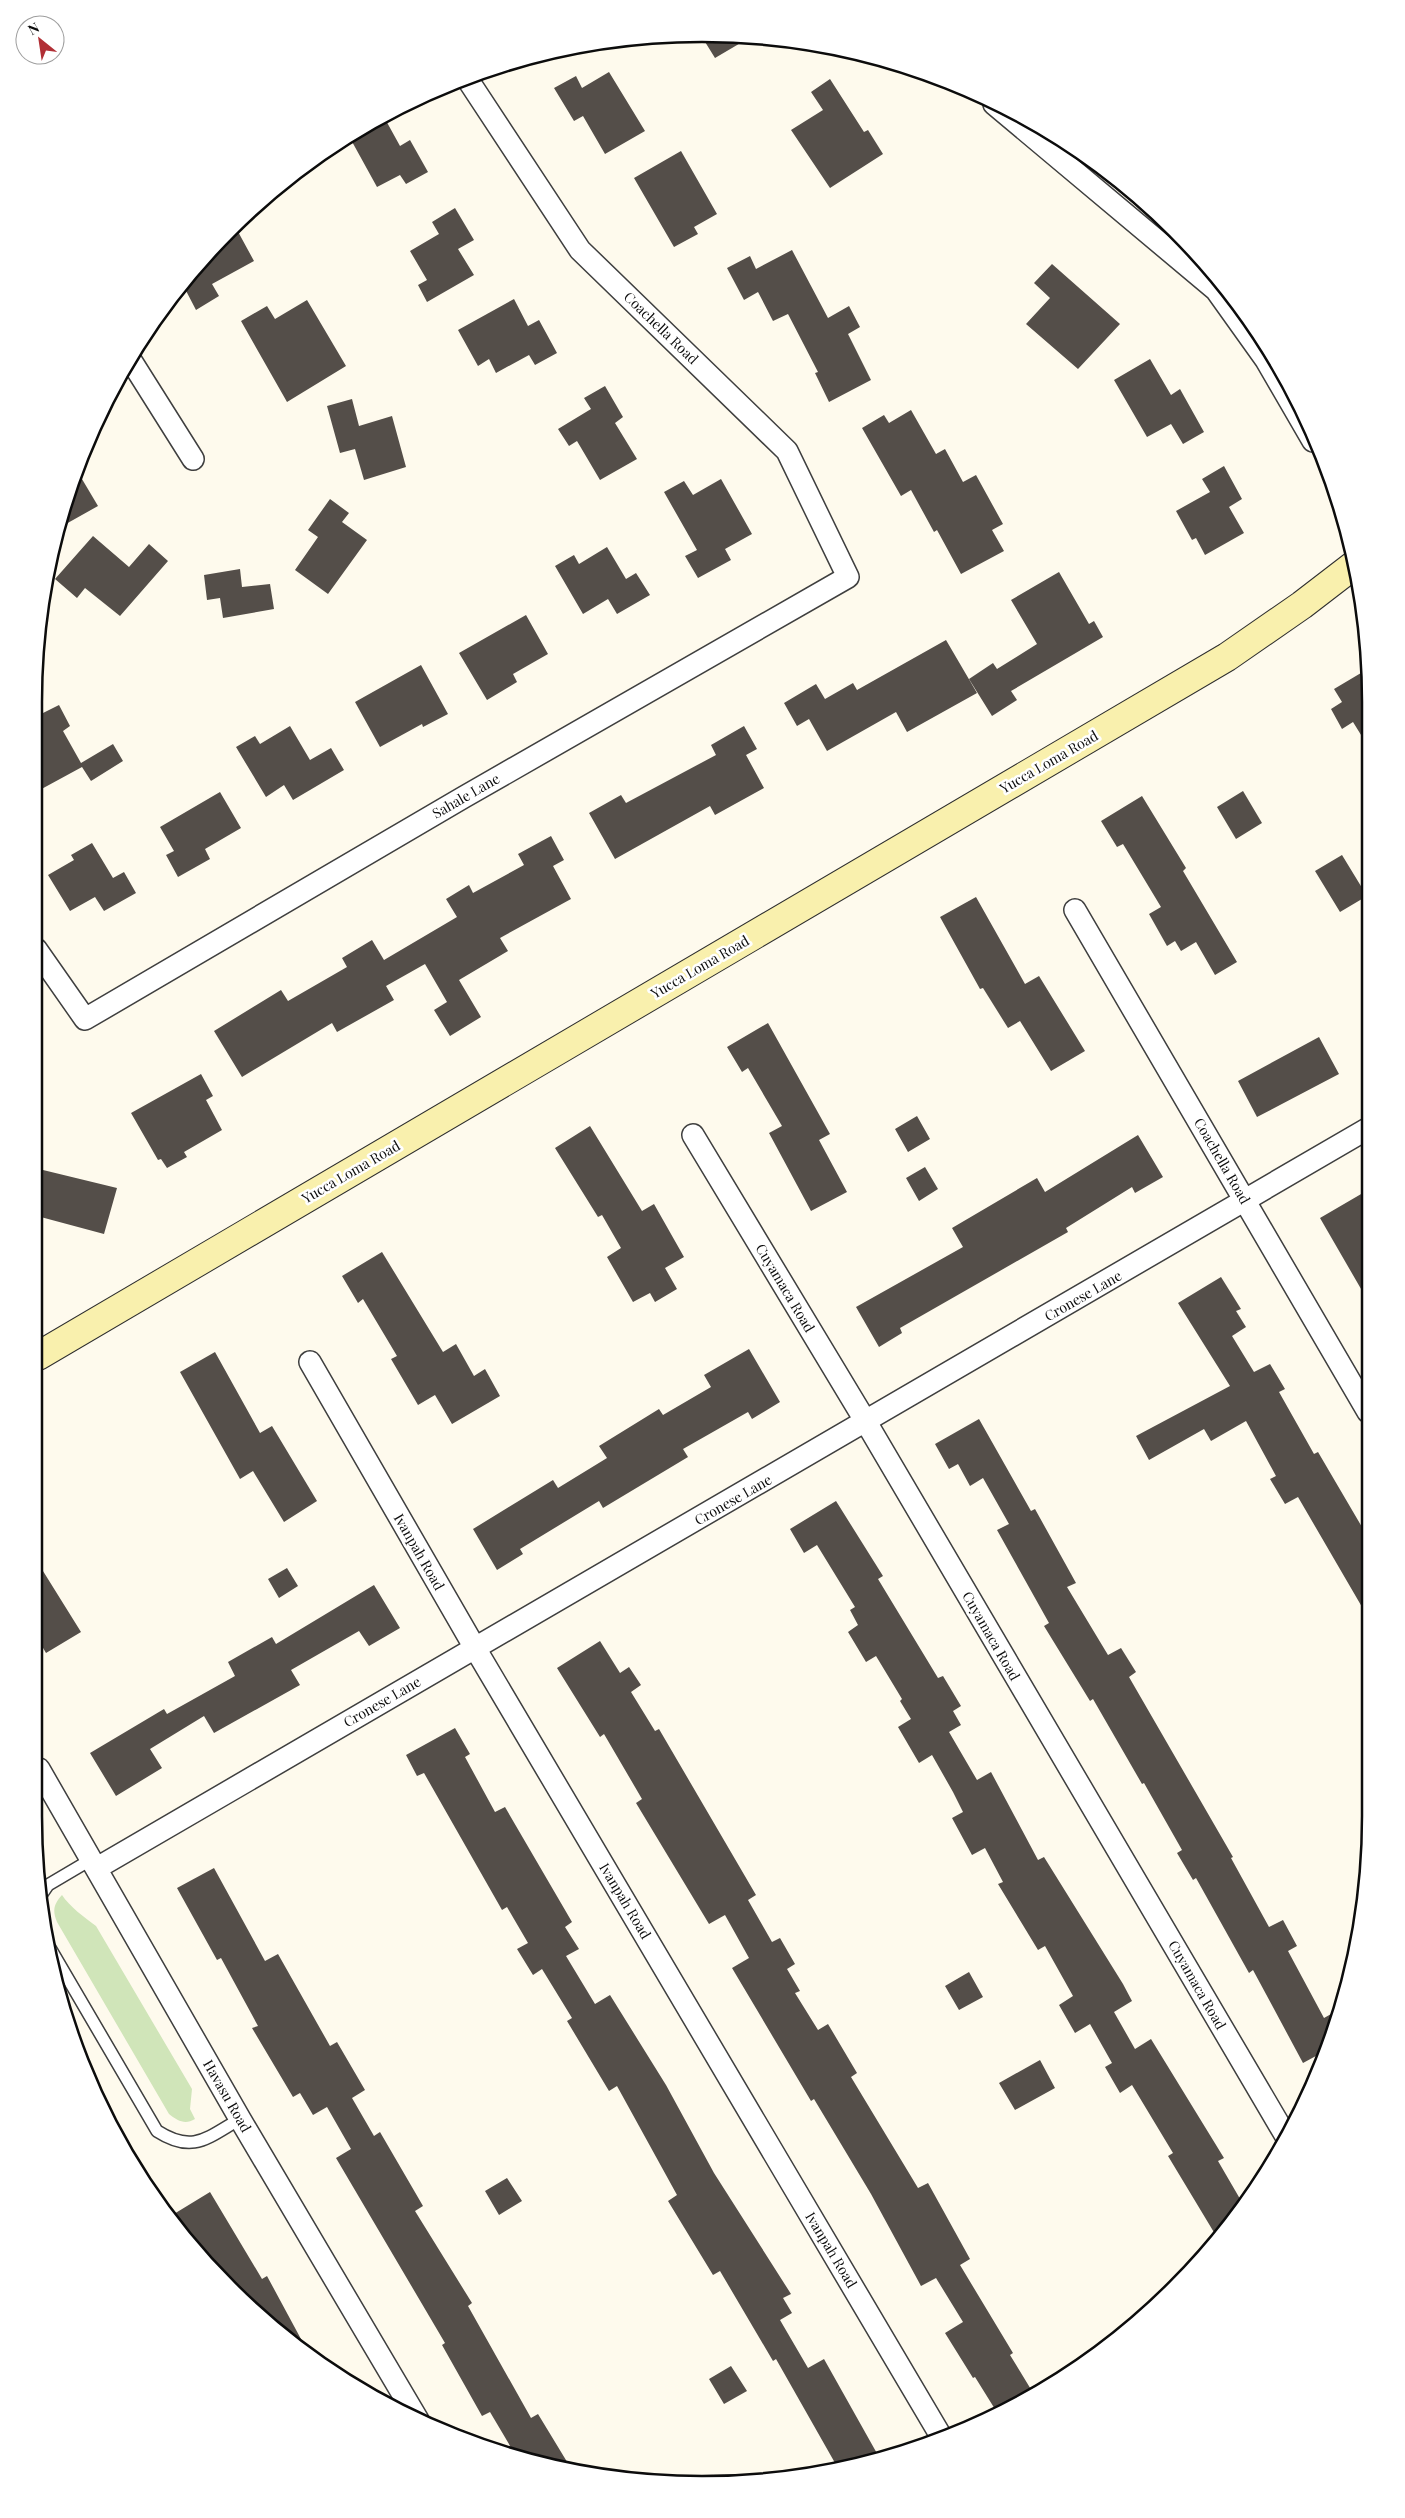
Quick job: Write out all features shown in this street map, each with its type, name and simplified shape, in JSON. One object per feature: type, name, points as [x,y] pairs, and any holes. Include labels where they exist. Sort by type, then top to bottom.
[{"type":"main road","name":"Yucca Loma Road","points":[[42,1354],[1227,657],[1302,605],[1349,569]]},
{"type":"street","name":"Coachella Road","points":[[471,85],[580,250],[787,451],[848,576]]},
{"type":"street","points":[[1031,130],[1216,290],[1265,359]]},
{"type":"street","points":[[1267,362],[1278,381]]},
{"type":"street","points":[[135,366],[193,459]]},
{"type":"street","name":"Sahale Lane","points":[[42,958],[85,1019],[848,576]]},
{"type":"street","name":"Coachella Road","points":[[1075,910],[1362,1402]]},
{"type":"street","name":"Cronese Lane","points":[[94,1864],[475,1648],[1362,1132]]},
{"type":"street","name":"Cuyamaca Road","points":[[693,1135],[866,1422],[1282,2130]]},
{"type":"street","name":"Ivanpah Road","points":[[310,1362],[475,1648],[938,2431]]},
{"type":"street","name":"Havasu Road","points":[[42,1774],[240,2119],[410,2406]]},
{"type":"lane","points":[[47,1887],[94,1864]]},
{"type":"lane","points":[[60,1965],[157,2131],[172,2141],[197,2143],[240,2119]]},
{"type":"green space","points":[[62,1895],[73,1908],[96,1926],[192,2089],[190,2109],[195,2119],[188,2122],[182,2121],[175,2119],[169,2114],[57,1922],[55,1907]]},
{"type":"building","points":[[705,42],[739,44],[715,58]]},
{"type":"building","points":[[609,72],[645,131],[605,154],[583,116],[574,121],[554,88],[576,76],[582,88]]},
{"type":"building","points":[[830,79],[864,132],[868,130],[883,154],[830,188],[791,130],[823,110],[811,92]]},
{"type":"building","points":[[388,123],[400,146],[410,140],[428,172],[406,184],[400,175],[377,187],[353,143]]},
{"type":"building","points":[[681,151],[717,214],[694,227],[698,234],[674,247],[634,178]]},
{"type":"building","points":[[455,208],[474,240],[458,249],[474,275],[427,302],[418,285],[427,280],[410,251],[439,234],[432,222]]},
{"type":"building","points":[[239,233],[254,261],[212,284],[219,296],[196,310],[186,292],[206,267]]},
{"type":"building","points":[[792,250],[828,318],[849,306],[860,327],[848,334],[871,380],[829,402],[815,373],[818,372],[788,314],[773,321],[758,292],[744,300],[727,268],[750,256],[756,269]]},
{"type":"building","points":[[1052,264],[1120,324],[1078,369],[1026,324],[1050,298],[1034,283]]},
{"type":"building","points":[[514,299],[528,326],[539,320],[557,353],[535,365],[529,355],[496,373],[489,359],[478,366],[458,330]]},
{"type":"building","points":[[307,300],[346,366],[287,402],[241,321],[267,306],[275,319]]},
{"type":"building","points":[[1150,359],[1171,395],[1180,389],[1204,432],[1183,444],[1171,424],[1147,437],[1114,380]]},
{"type":"building","points":[[605,386],[623,417],[615,423],[637,459],[600,480],[577,441],[569,446],[558,429],[591,409],[584,398]]},
{"type":"building","points":[[352,399],[359,426],[392,416],[406,467],[364,480],[355,449],[340,453],[327,406]]},
{"type":"building","points":[[911,410],[936,454],[945,449],[963,482],[976,475],[1003,524],[992,530],[1004,551],[961,574],[937,530],[934,532],[911,490],[901,496],[862,428],[884,415],[889,423]]},
{"type":"building","points":[[1224,466],[1242,499],[1229,507],[1244,533],[1205,555],[1196,538],[1192,540],[1176,511],[1210,492],[1202,479]]},
{"type":"building","points":[[82,479],[98,506],[68,523]]},
{"type":"building","points":[[721,479],[752,534],[725,549],[731,560],[698,578],[685,556],[697,550],[664,492],[684,481],[693,495]]},
{"type":"building","points":[[330,499],[349,513],[342,522],[367,540],[328,594],[295,570],[318,537],[308,530]]},
{"type":"building","points":[[93,536],[129,567],[149,544],[168,561],[120,616],[85,588],[77,598],[55,579]]},
{"type":"building","points":[[607,547],[626,579],[636,573],[650,595],[617,614],[608,599],[583,614],[555,566],[574,555],[579,564]]},
{"type":"building","points":[[240,569],[242,587],[270,584],[274,609],[223,618],[220,598],[207,600],[204,575]]},
{"type":"building","points":[[1059,572],[1089,624],[1094,621],[1103,637],[1011,691],[1017,700],[992,716],[969,679],[993,663],[997,669],[1037,644],[1011,600]]},
{"type":"building","points":[[526,615],[548,654],[513,674],[517,682],[487,700],[459,653]]},
{"type":"building","points":[[946,640],[977,693],[907,732],[896,712],[827,751],[809,719],[797,726],[784,703],[816,684],[825,699],[853,683],[857,690]]},
{"type":"building","points":[[421,665],[448,714],[423,727],[422,724],[380,747],[355,702]]},
{"type":"building","points":[[1361,673],[1362,737],[1353,722],[1342,729],[1331,709],[1342,702],[1334,689]]},
{"type":"building","points":[[59,705],[70,726],[63,731],[81,763],[113,744],[123,761],[91,781],[82,767],[42,789],[42,714]]},
{"type":"building","points":[[290,726],[310,760],[331,748],[344,770],[293,800],[284,785],[266,797],[236,747],[255,736],[260,744]]},
{"type":"building","points":[[744,726],[757,749],[746,755],[764,788],[715,815],[710,806],[615,859],[589,813],[621,795],[626,803],[716,755],[711,745]]},
{"type":"building","points":[[1243,791],[1262,823],[1236,839],[1217,807]]},
{"type":"building","points":[[220,792],[241,828],[205,849],[210,859],[178,877],[166,855],[174,851],[160,827]]},
{"type":"building","points":[[1142,796],[1186,868],[1183,871],[1237,962],[1215,975],[1196,942],[1181,951],[1175,941],[1167,946],[1149,914],[1161,907],[1123,844],[1117,847],[1101,821]]},
{"type":"building","points":[[551,836],[564,860],[553,866],[571,899],[500,938],[508,951],[459,980],[481,1017],[450,1036],[434,1010],[447,1002],[425,964],[386,986],[394,1000],[337,1032],[332,1023],[242,1077],[214,1031],[281,990],[288,1001],[347,967],[342,958],[372,940],[384,960],[457,917],[446,899],[469,885],[473,893],[524,865],[518,854]]},
{"type":"building","points":[[92,843],[113,878],[124,872],[136,893],[104,911],[95,897],[70,911],[48,875],[74,860],[71,855]]},
{"type":"building","points":[[1342,855],[1362,888],[1362,899],[1340,912],[1315,871]]},
{"type":"building","points":[[976,897],[1025,984],[1039,976],[1085,1051],[1051,1071],[1020,1021],[1008,1028],[983,988],[980,989],[940,917]]},
{"type":"building","points":[[768,1023],[830,1134],[819,1140],[847,1192],[811,1211],[769,1133],[782,1126],[748,1068],[742,1072],[727,1047]]},
{"type":"building","points":[[1319,1037],[1339,1074],[1257,1117],[1238,1081]]},
{"type":"building","points":[[201,1074],[213,1096],[206,1100],[222,1130],[184,1152],[187,1157],[167,1168],[161,1159],[158,1160],[131,1113]]},
{"type":"building","points":[[917,1116],[930,1139],[908,1152],[895,1129]]},
{"type":"building","points":[[590,1126],[642,1211],[654,1204],[684,1257],[665,1268],[677,1289],[655,1302],[650,1293],[633,1302],[607,1257],[621,1248],[602,1215],[598,1217],[555,1148]]},
{"type":"building","points":[[1138,1135],[1163,1177],[1135,1193],[1132,1187],[1066,1228],[1068,1232],[900,1328],[902,1333],[879,1347],[856,1307],[963,1247],[952,1228],[1037,1178],[1045,1192]]},
{"type":"building","points":[[925,1167],[938,1189],[919,1201],[906,1178]]},
{"type":"building","points":[[43,1170],[117,1188],[104,1234],[42,1217]]},
{"type":"building","points":[[1362,1194],[1362,1291],[1320,1218]]},
{"type":"building","points":[[382,1252],[443,1352],[456,1344],[474,1376],[485,1369],[500,1396],[452,1424],[435,1395],[418,1405],[391,1359],[397,1356],[363,1299],[358,1303],[342,1276]]},
{"type":"building","points":[[1221,1277],[1241,1309],[1236,1311],[1246,1327],[1232,1336],[1254,1372],[1270,1364],[1285,1389],[1279,1392],[1314,1454],[1318,1452],[1362,1527],[1362,1607],[1298,1497],[1285,1504],[1270,1479],[1276,1476],[1246,1421],[1211,1441],[1204,1429],[1149,1460],[1136,1436],[1230,1386],[1178,1303]]},
{"type":"building","points":[[749,1349],[780,1402],[752,1419],[748,1412],[683,1449],[688,1457],[603,1508],[599,1501],[520,1549],[523,1554],[497,1570],[473,1529],[553,1480],[558,1488],[607,1458],[599,1446],[659,1409],[663,1415],[711,1387],[704,1375]]},
{"type":"building","points":[[215,1352],[260,1433],[272,1426],[317,1501],[284,1522],[253,1471],[240,1479],[180,1372]]},
{"type":"building","points":[[979,1419],[1031,1511],[1035,1509],[1076,1583],[1067,1587],[1108,1655],[1121,1648],[1136,1672],[1129,1677],[1233,1857],[1231,1858],[1269,1927],[1283,1920],[1297,1946],[1288,1951],[1324,2018],[1331,2014],[1317,2056],[1303,2063],[1253,1970],[1249,1973],[1196,1878],[1193,1880],[1177,1853],[1182,1850],[1144,1783],[1142,1784],[1093,1699],[1090,1701],[1044,1626],[1049,1623],[997,1530],[1009,1524],[983,1478],[970,1486],[958,1464],[949,1469],[935,1444]]},
{"type":"building","points":[[836,1501],[883,1576],[878,1579],[938,1678],[943,1676],[961,1706],[953,1711],[961,1725],[949,1732],[977,1780],[991,1772],[1038,1860],[1044,1857],[1132,2001],[1114,2012],[1135,2049],[1151,2039],[1224,2158],[1218,2161],[1240,2198],[1214,2232],[1168,2156],[1173,2153],[1132,2085],[1120,2093],[1105,2067],[1112,2063],[1090,2024],[1075,2033],[1059,2005],[1073,1996],[1045,1946],[1038,1950],[998,1884],[1003,1882],[985,1848],[972,1855],[952,1818],[963,1812],[932,1755],[919,1763],[898,1727],[911,1719],[900,1701],[902,1699],[876,1656],[866,1662],[848,1632],[858,1625],[850,1610],[855,1607],[817,1545],[804,1553],[790,1529]]},
{"type":"building","points":[[287,1568],[298,1586],[279,1598],[268,1579]]},
{"type":"building","points":[[42,1569],[81,1632],[46,1653],[42,1646]]},
{"type":"building","points":[[374,1585],[400,1628],[369,1646],[359,1631],[291,1670],[300,1685],[214,1733],[204,1716],[150,1749],[162,1768],[116,1796],[90,1753],[164,1709],[167,1714],[235,1676],[228,1662],[272,1637],[276,1644]]},
{"type":"building","points":[[600,1641],[620,1673],[629,1667],[641,1685],[631,1692],[655,1731],[659,1729],[756,1895],[748,1900],[772,1942],[780,1938],[795,1964],[787,1969],[800,1991],[795,1993],[818,2030],[828,2024],[857,2073],[851,2077],[918,2188],[928,2183],[970,2259],[960,2265],[1013,2353],[1010,2355],[1030,2388],[994,2407],[975,2377],[973,2378],[945,2333],[963,2322],[936,2278],[921,2286],[871,2194],[814,2099],[811,2101],[732,1968],[749,1958],[725,1915],[709,1924],[636,1803],[642,1799],[604,1734],[600,1737],[557,1668]]},
{"type":"building","points":[[455,1728],[470,1754],[465,1757],[495,1812],[505,1807],[572,1922],[565,1927],[579,1949],[566,1956],[595,2004],[610,1995],[666,2085],[714,2173],[791,2294],[783,2298],[792,2313],[780,2320],[808,2368],[824,2359],[876,2452],[835,2462],[776,2359],[773,2361],[720,2271],[713,2275],[668,2201],[677,2195],[617,2086],[609,2091],[567,2021],[572,2018],[542,1969],[533,1975],[517,1949],[528,1943],[507,1907],[502,1910],[424,1773],[417,1776],[406,1755]]},
{"type":"building","points":[[214,1868],[265,1961],[278,1954],[330,2046],[337,2042],[365,2090],[352,2098],[374,2136],[380,2132],[423,2206],[415,2211],[472,2303],[468,2306],[531,2418],[538,2414],[567,2461],[510,2446],[490,2412],[482,2416],[442,2345],[445,2343],[336,2158],[351,2149],[327,2107],[313,2115],[300,2093],[293,2097],[252,2028],[258,2026],[221,1958],[217,1960],[177,1888]]},
{"type":"building","points":[[969,1972],[983,1997],[959,2010],[945,1986]]},
{"type":"building","points":[[1040,2060],[1055,2088],[1015,2110],[999,2083]]},
{"type":"building","points":[[507,2178],[522,2201],[499,2215],[485,2191]]},
{"type":"building","points":[[210,2192],[262,2279],[267,2276],[301,2339],[267,2312],[236,2282],[206,2251],[176,2213]]},
{"type":"building","points":[[731,2366],[747,2391],[724,2404],[709,2379]]}]
